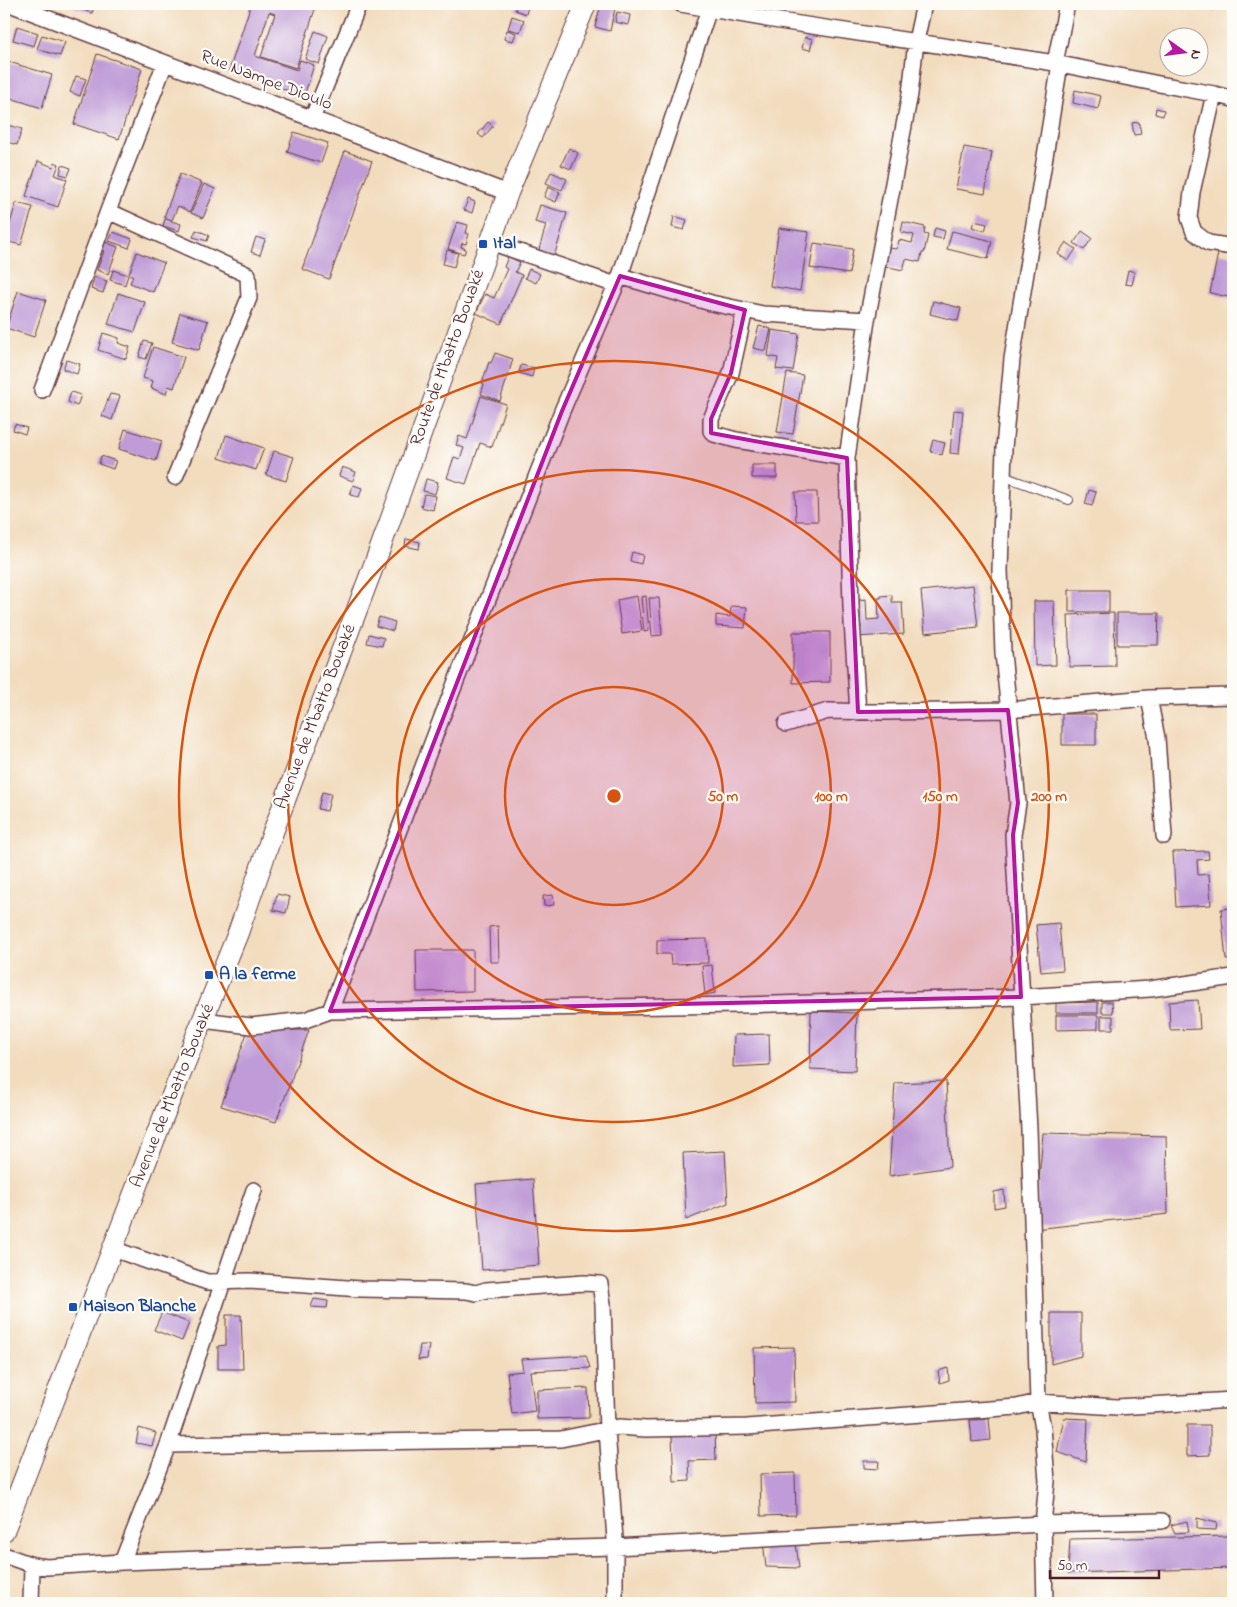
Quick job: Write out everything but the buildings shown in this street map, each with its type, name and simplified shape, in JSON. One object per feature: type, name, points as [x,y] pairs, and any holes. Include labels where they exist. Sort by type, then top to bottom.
[{"type":"street","name":"Rue Nampe Dioulo","points":[[10,4],[508,193]]},
{"type":"street","points":[[312,119],[359,4]]},
{"type":"street","name":"Route de M'batto Bouaké","points":[[381,546],[508,193],[586,4]]},
{"type":"street","points":[[681,4],[719,8],[1057,63],[1233,99]]},
{"type":"street","points":[[858,712],[851,607],[847,458],[866,320],[910,94],[916,40],[924,4]]},
{"type":"street","points":[[1045,1603],[1043,1524],[1047,1481],[1043,1428],[1038,1402],[1029,1129],[1013,835],[1018,804],[1003,653],[1000,570],[1004,448],[1012,359],[1067,4]]},
{"type":"street","points":[[330,1011],[442,717],[562,411],[618,280],[719,8]]},
{"type":"street","points":[[42,390],[165,63]]},
{"type":"street","points":[[1214,94],[1192,192],[1189,218],[1194,232],[1208,243],[1233,247]]},
{"type":"street","points":[[108,211],[248,275],[248,298],[175,478]]},
{"type":"street","points":[[490,242],[618,280],[763,314],[866,320]]},
{"type":"street","points":[[745,310],[731,373],[711,419],[711,431],[714,434],[736,440],[847,458]]},
{"type":"street","name":"Avenue de M'batto Bouaké","points":[[4,1531],[9,1502],[113,1250],[238,933],[276,822],[381,546]]},
{"type":"street","points":[[786,724],[828,711],[1008,710],[1149,698],[1233,696]]},
{"type":"street","points":[[1149,698],[1157,738],[1164,836]]},
{"type":"street","points":[[203,1020],[251,1026],[305,1020],[330,1011],[741,1005],[1021,997],[1150,989],[1233,977]]},
{"type":"street","points":[[122,1562],[168,1446],[254,1190]]},
{"type":"street","points":[[113,1250],[207,1282],[250,1280],[361,1289],[466,1291],[476,1293],[486,1290],[584,1283],[600,1284],[603,1304],[607,1430],[615,1547],[614,1603]]},
{"type":"street","points":[[168,1446],[561,1439],[619,1427],[747,1427],[1018,1407],[1038,1402],[1117,1407],[1233,1400]]},
{"type":"street","points":[[4,1555],[32,1565],[47,1567],[122,1562],[362,1553],[615,1547],[1043,1524],[1162,1522]]},
{"type":"street","points":[[31,1603],[32,1565]]},
{"type":"lane","points":[[1003,476],[1069,500]]},
{"type":"highlighted area","points":[[620,276],[745,310],[731,373],[711,419],[711,433],[847,458],[858,712],[1008,710],[1018,803],[1013,835],[1021,997],[330,1011],[562,411]]},
{"type":"place","name":"Ital","points":[[483,244]]},
{"type":"place","name":"A la ferme","points":[[209,975]]},
{"type":"place","name":"Maison Blanche","points":[[73,1307]]}]
